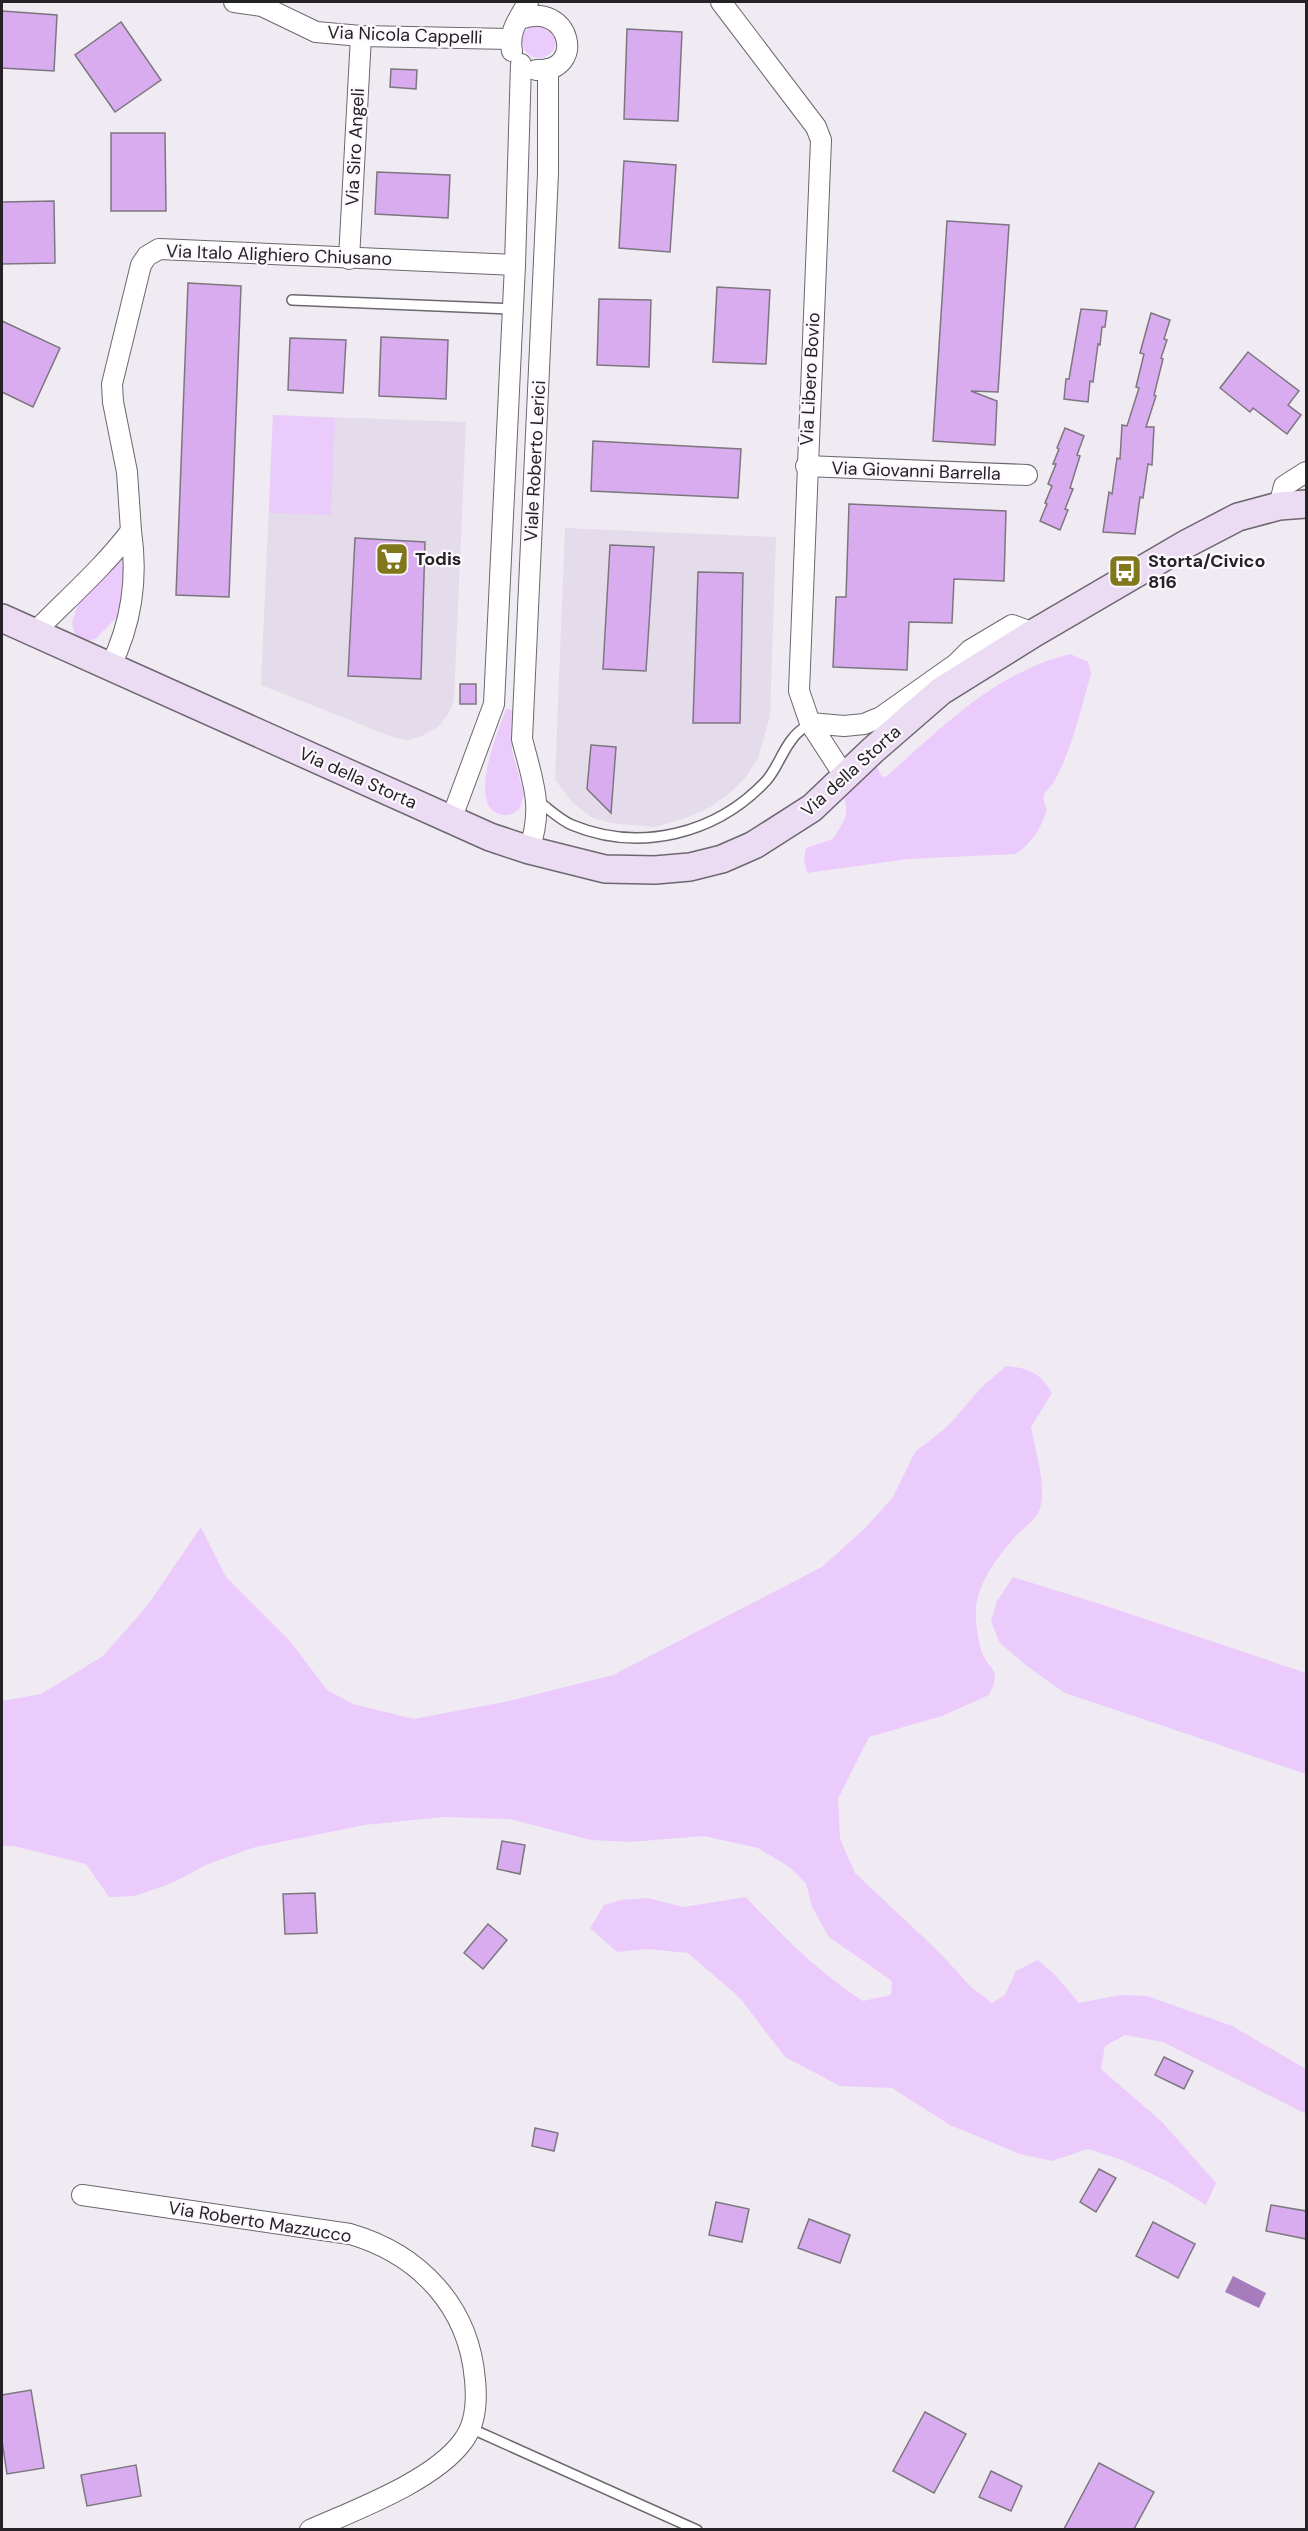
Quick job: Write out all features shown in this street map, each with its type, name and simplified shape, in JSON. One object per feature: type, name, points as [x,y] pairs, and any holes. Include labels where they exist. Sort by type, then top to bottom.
[{"type":"main road","name":"Via della Storta","points":[[2,618],[451,820],[529,850],[605,869],[655,870],[690,867],[722,859],[779,831],[812,808],[941,691],[1034,633],[1188,543],[1238,517],[1279,506],[1306,504]]},
{"type":"street","name":"Via Nicola Cappelli","points":[[234,2],[262,6],[316,32],[361,36],[510,39]]},
{"type":"street","points":[[559,2],[561,22]]},
{"type":"street","name":"Via Libero Bovio","points":[[722,2],[816,127],[821,140],[822,167],[806,466],[798,692],[810,723],[845,777]]},
{"type":"street","points":[[524,10],[529,13],[541,12],[552,15],[561,22],[567,32],[568,43],[565,54],[558,63],[548,69],[538,71],[521,64],[512,53],[510,39],[513,28],[524,10]]},
{"type":"street","name":"Via Siro Angeli","points":[[349,259],[361,36]]},
{"type":"street","name":"Viale Roberto Lerici","points":[[451,820],[494,704],[501,513],[515,265],[521,64]]},
{"type":"street","name":"Viale Roberto Lerici","points":[[529,850],[536,828],[537,801],[522,739],[548,173],[548,69]]},
{"type":"street","name":"Via Italo Alighiero Chiusano","points":[[110,668],[123,641],[132,596],[135,555],[127,472],[112,402],[112,384],[141,265],[147,256],[159,249],[515,265]]},
{"type":"street","name":"Via Giovanni Barrella","points":[[806,466],[1027,475]]},
{"type":"street","points":[[1279,506],[1284,486],[1306,472]]},
{"type":"street","points":[[34,633],[84,581],[110,559],[132,531]]},
{"type":"street","points":[[810,723],[844,726],[864,724],[881,717],[956,664],[970,650],[1012,625],[1034,633]]},
{"type":"street","name":"Via Roberto Mazzucco","points":[[82,2195],[350,2234],[390,2250],[428,2276],[454,2309],[471,2351],[475,2373],[476,2393],[470,2428],[463,2441],[454,2451],[422,2475],[382,2498],[310,2529]]},
{"type":"lane","points":[[292,300],[513,309]]},
{"type":"lane","points":[[537,801],[570,824],[604,836],[634,838],[677,834],[707,825],[740,805],[767,780],[793,738],[810,723]]},
{"type":"lane","points":[[470,2428],[697,2529]]},
{"type":"shaded area","points":[[539,24],[551,29],[556,41],[551,53],[539,58],[527,53],[522,41],[527,29]]},
{"type":"shaded area","points":[[273,415],[466,422],[454,700],[449,713],[438,727],[420,737],[407,740],[392,737],[261,685]]},
{"type":"shaded area","points":[[273,415],[335,418],[331,515],[269,513]]},
{"type":"shaded area","points":[[565,528],[776,537],[770,716],[758,758],[746,777],[729,794],[709,808],[655,827],[611,823],[592,818],[573,803],[555,780]]},
{"type":"shaded area","points":[[126,552],[126,599],[119,615],[95,639],[86,641],[81,639],[75,634],[72,623],[78,604]]},
{"type":"shaded area","points":[[1070,654],[1088,662],[1091,674],[1067,753],[1056,778],[1044,795],[1047,810],[1045,817],[1035,835],[1022,850],[1016,854],[908,859],[807,873],[804,859],[806,848],[833,839],[846,815],[844,799],[857,783],[877,767],[882,777],[887,776],[971,703],[1017,674]]},
{"type":"shaded area","points":[[506,709],[512,710],[512,751],[524,794],[520,808],[508,815],[499,814],[490,807],[486,796],[485,781],[492,748]]},
{"type":"shaded area","points":[[1006,1366],[1033,1372],[1043,1380],[1052,1393],[1031,1427],[1042,1483],[1041,1505],[1038,1513],[996,1561],[985,1579],[978,1599],[976,1614],[978,1636],[984,1657],[995,1674],[993,1686],[989,1695],[942,1716],[869,1737],[838,1799],[840,1839],[855,1873],[940,1953],[971,1987],[992,2003],[1005,1995],[1016,1971],[1038,1960],[1055,1975],[1079,2003],[1120,1995],[1147,1996],[1232,2026],[1306,2069],[1306,2114],[1163,2042],[1125,2035],[1105,2046],[1101,2069],[1162,2122],[1216,2183],[1206,2205],[1167,2181],[1122,2160],[1088,2149],[1052,2161],[1020,2154],[950,2125],[892,2088],[840,2086],[785,2057],[740,1998],[688,1953],[647,1949],[617,1952],[590,1928],[604,1905],[621,1900],[648,1898],[683,1907],[746,1897],[801,1953],[863,2001],[891,1995],[892,1981],[829,1937],[812,1907],[806,1883],[788,1866],[758,1848],[704,1836],[630,1842],[591,1840],[510,1819],[443,1817],[364,1825],[252,1848],[208,1864],[172,1883],[135,1896],[109,1897],[86,1864],[14,1846],[2,1846],[2,1701],[41,1694],[103,1656],[147,1606],[201,1527],[226,1577],[290,1641],[327,1690],[353,1704],[414,1719],[509,1701],[613,1675],[822,1567],[866,1527],[893,1497],[915,1452],[947,1427],[981,1388]]},
{"type":"shaded area","points":[[1013,1577],[1306,1673],[1306,1774],[1065,1693],[1028,1667],[999,1642],[991,1621],[997,1601]]},
{"type":"shaded area","points":[[1233,2276],[1266,2293],[1259,2308],[1225,2292]]},
{"type":"building","points":[[2,11],[57,15],[54,71],[2,68]]},
{"type":"building","points":[[121,22],[161,80],[115,112],[75,55]]},
{"type":"building","points":[[627,29],[682,32],[678,121],[624,119]]},
{"type":"building","points":[[391,69],[417,70],[416,89],[390,87]]},
{"type":"building","points":[[111,133],[165,133],[166,211],[111,211]]},
{"type":"building","points":[[624,161],[676,165],[670,252],[619,248]]},
{"type":"building","points":[[377,172],[450,175],[448,218],[375,214]]},
{"type":"building","points":[[54,201],[55,263],[2,264],[2,202]]},
{"type":"building","points":[[947,221],[1009,225],[998,392],[971,391],[997,401],[995,445],[933,441]]},
{"type":"building","points":[[188,283],[241,286],[229,597],[176,595]]},
{"type":"building","points":[[717,287],[770,290],[766,364],[713,362]]},
{"type":"building","points":[[599,299],[651,300],[649,367],[597,365]]},
{"type":"building","points":[[1081,309],[1107,311],[1105,327],[1102,327],[1100,345],[1098,344],[1093,382],[1090,381],[1088,402],[1064,399]]},
{"type":"building","points":[[1151,313],[1170,320],[1164,339],[1167,340],[1161,358],[1163,359],[1154,395],[1156,396],[1146,427],[1154,427],[1152,465],[1148,464],[1143,498],[1140,497],[1135,534],[1103,532],[1109,492],[1112,494],[1117,458],[1120,459],[1122,425],[1127,426],[1139,388],[1136,387],[1144,354],[1140,353]]},
{"type":"building","points":[[2,321],[60,348],[33,407],[2,392]]},
{"type":"building","points":[[381,337],[448,340],[446,399],[379,396]]},
{"type":"building","points":[[290,338],[346,340],[343,393],[288,390]]},
{"type":"building","points":[[1248,352],[1299,391],[1288,405],[1301,415],[1287,434],[1253,408],[1250,412],[1220,388]]},
{"type":"building","points":[[1065,428],[1084,436],[1077,455],[1080,456],[1070,488],[1073,489],[1065,509],[1068,510],[1060,530],[1040,521],[1052,486],[1048,484],[1056,464],[1053,464],[1059,449],[1057,448]]},
{"type":"building","points":[[593,441],[741,449],[738,498],[591,491]]},
{"type":"building","points":[[849,504],[1006,511],[1004,581],[954,579],[952,623],[909,622],[907,670],[833,667],[836,597],[846,597]]},
{"type":"building","points":[[355,538],[425,542],[421,679],[348,676]]},
{"type":"building","points":[[610,545],[654,547],[646,671],[603,669]]},
{"type":"building","points":[[698,572],[743,573],[740,723],[693,723]]},
{"type":"building","points":[[460,684],[476,684],[476,704],[460,704]]},
{"type":"building","points":[[591,745],[616,747],[611,813],[587,789]]},
{"type":"building","points":[[502,1841],[525,1845],[520,1874],[497,1869]]},
{"type":"building","points":[[315,1893],[317,1933],[285,1934],[283,1894]]},
{"type":"building","points":[[488,1924],[507,1940],[483,1969],[464,1953]]},
{"type":"building","points":[[1164,2057],[1193,2071],[1184,2089],[1155,2075]]},
{"type":"building","points":[[535,2128],[558,2133],[554,2151],[532,2146]]},
{"type":"building","points":[[1099,2169],[1116,2178],[1096,2212],[1080,2202]]},
{"type":"building","points":[[716,2202],[749,2209],[742,2242],[709,2235]]},
{"type":"building","points":[[1271,2205],[1306,2211],[1306,2239],[1266,2231]]},
{"type":"building","points":[[809,2219],[850,2235],[840,2263],[798,2248]]},
{"type":"building","points":[[1153,2222],[1195,2244],[1178,2278],[1136,2256]]},
{"type":"building","points":[[31,2390],[44,2468],[7,2474],[2,2441],[2,2395]]},
{"type":"building","points":[[925,2412],[966,2434],[934,2493],[893,2471]]},
{"type":"building","points":[[1099,2463],[1154,2492],[1134,2529],[1064,2529]]},
{"type":"building","points":[[136,2465],[141,2496],[87,2506],[81,2475]]},
{"type":"building","points":[[991,2471],[1022,2486],[1011,2511],[979,2497]]},
{"type":"place","name":"Todis","points":[[392,559]]},
{"type":"place","name":"Storta/Civico 816","points":[[1125,571]]}]
